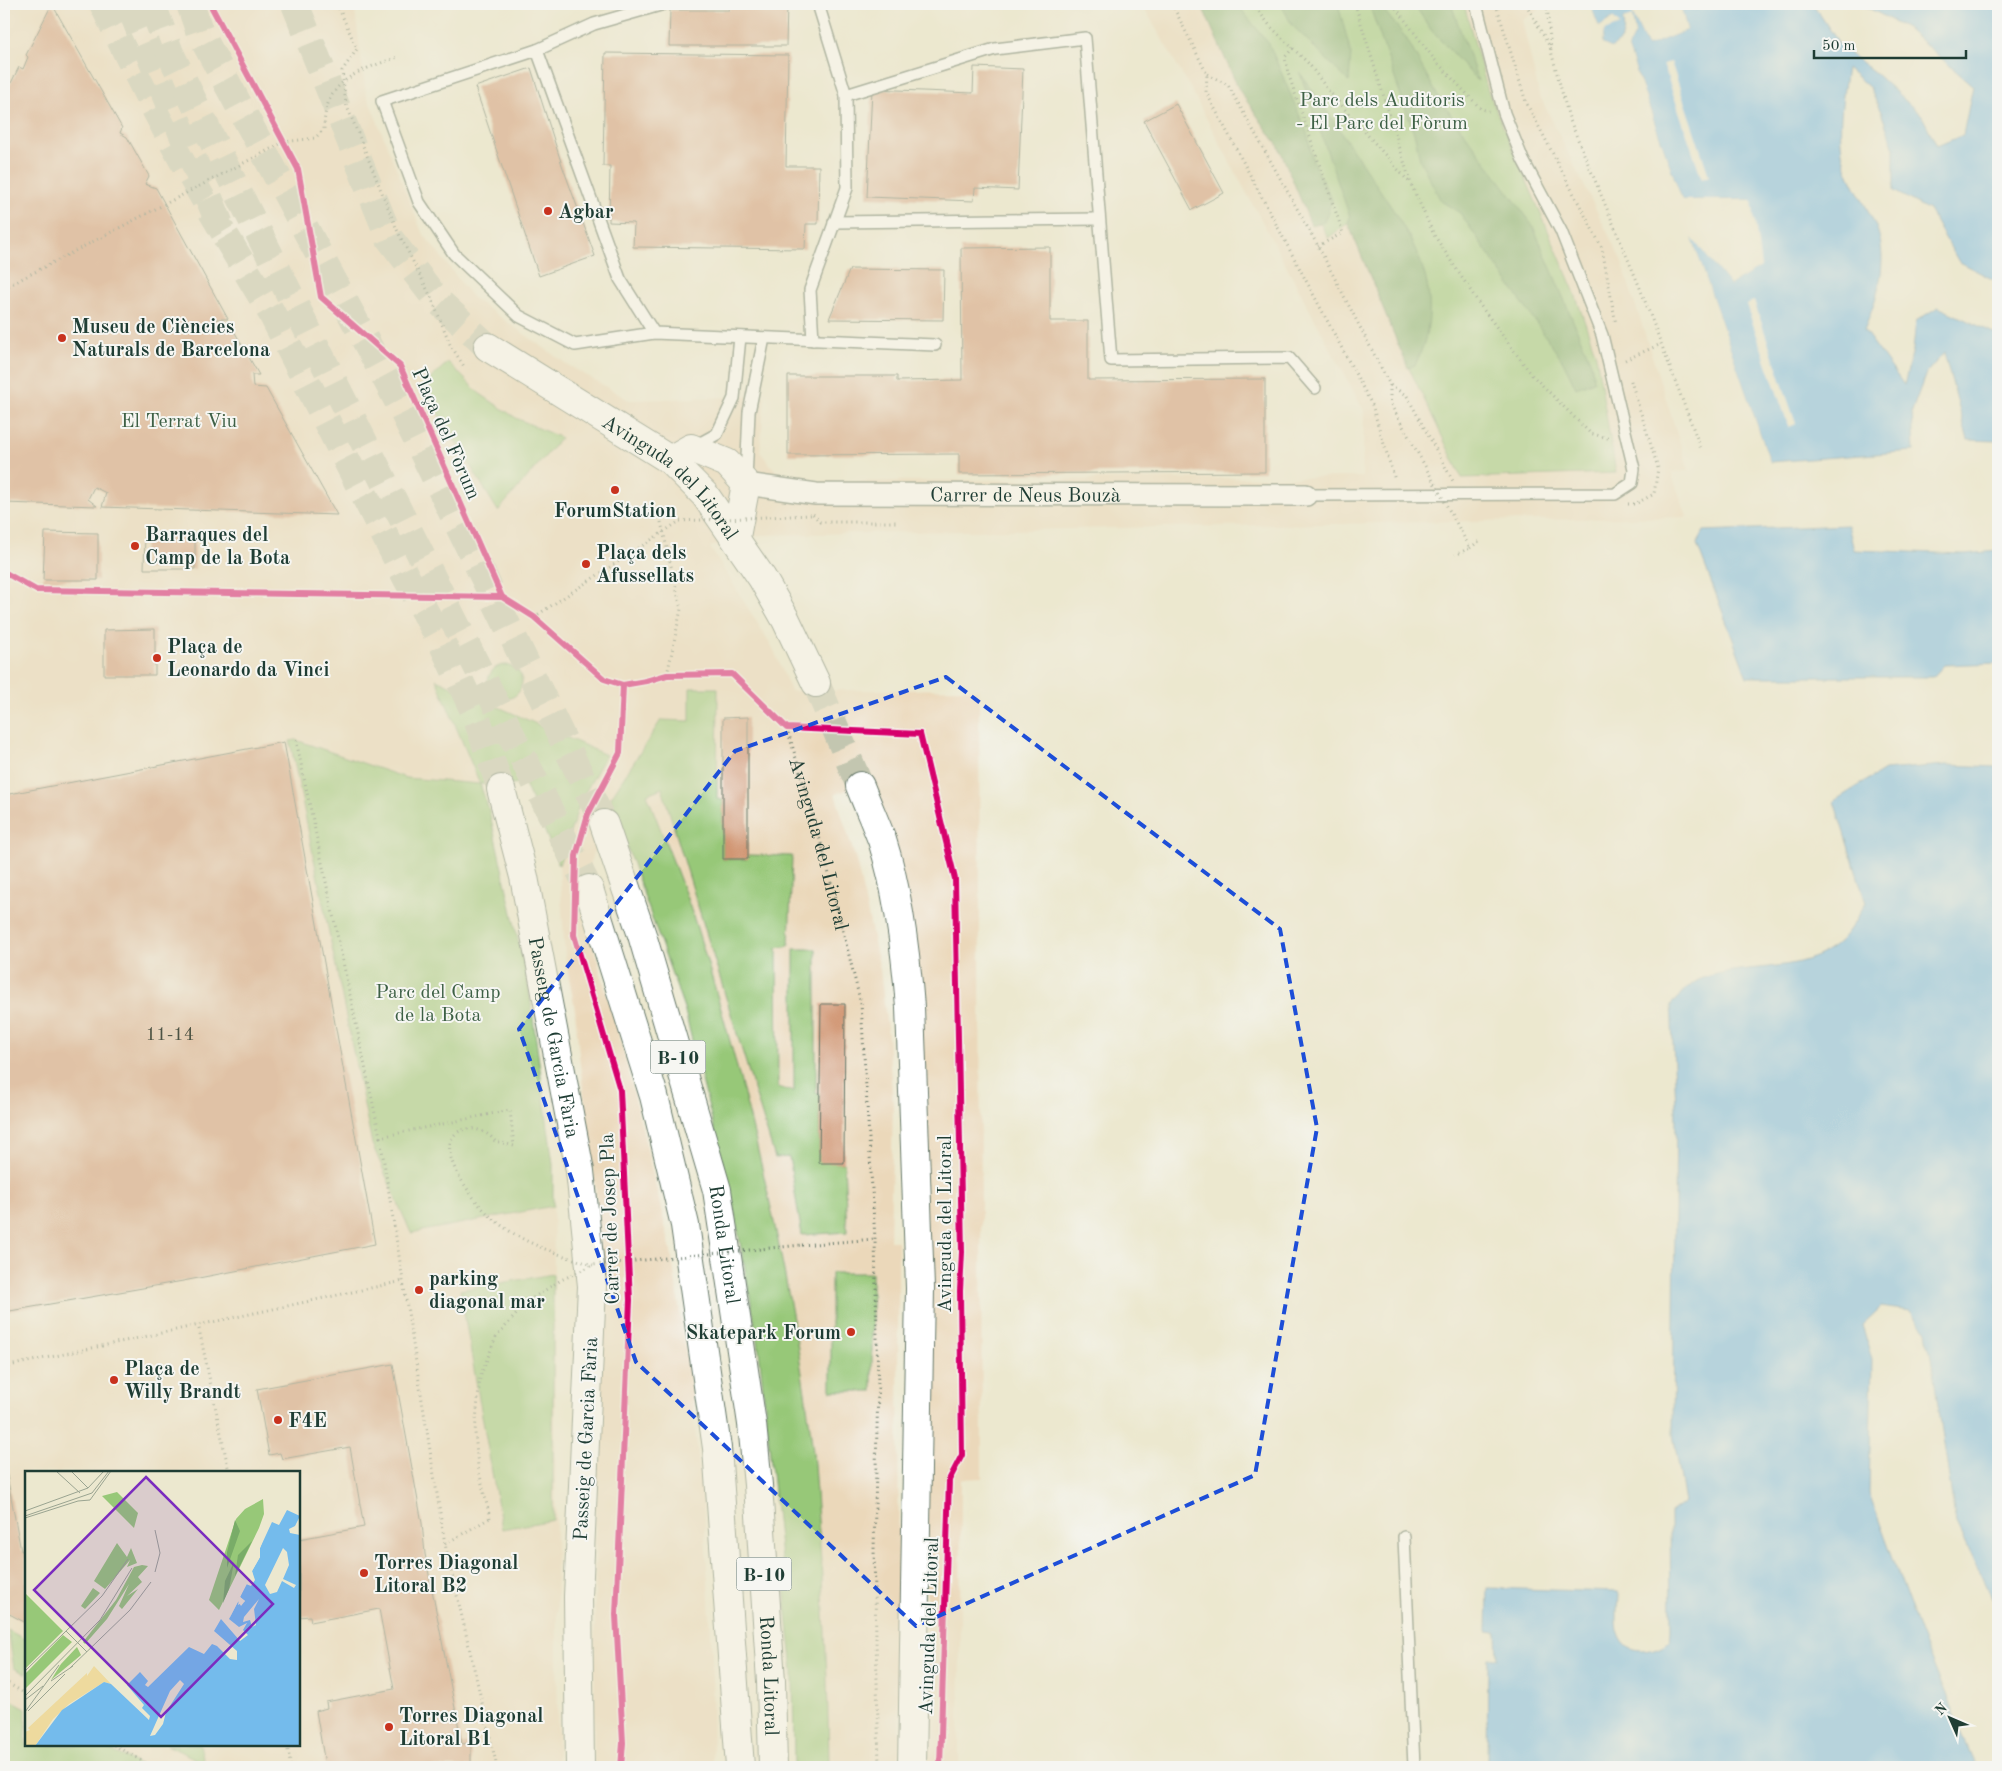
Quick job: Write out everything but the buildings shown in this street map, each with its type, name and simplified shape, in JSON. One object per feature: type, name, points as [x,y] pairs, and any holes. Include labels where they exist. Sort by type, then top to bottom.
[{"type":"main road","name":"Avinguda del Litoral","points":[[488,347],[681,454],[705,495],[736,537],[786,620],[816,683]]},
{"type":"main road","points":[[681,454],[726,462],[746,484],[736,537]]},
{"type":"main road","name":"Avinguda del Litoral","points":[[860,786],[882,841],[906,963],[919,1259],[912,1767]]},
{"type":"main road","name":"Passeig de Garcia Fària","points":[[501,789],[524,877],[580,1172],[592,1286],[578,1597],[580,1767]]},
{"type":"main road","name":"Ronda Litoral","points":[[593,820],[642,935],[717,1190],[750,1415],[758,1485],[771,1681],[774,1767]]},
{"type":"main road","name":"Ronda Litoral","points":[[582,880],[654,1096],[685,1224],[717,1448],[740,1767]]},
{"type":"street","name":"Carrer de Neus Bouzà","points":[[746,484],[816,494],[1306,495]]},
{"type":"lane","points":[[664,4],[594,24],[537,50],[382,101],[419,202],[454,254],[519,316],[575,345],[654,333],[935,345]]},
{"type":"lane","points":[[813,340],[810,290],[847,188],[846,95],[818,4]]},
{"type":"lane","points":[[1306,495],[1615,494],[1632,483],[1634,469],[1602,335],[1561,231],[1522,160],[1504,113],[1476,4]]},
{"type":"lane","points":[[846,95],[995,49],[1085,38],[1111,360],[1289,358],[1315,388]]},
{"type":"lane","points":[[537,50],[620,279],[654,333]]},
{"type":"lane","points":[[834,222],[1099,218]]},
{"type":"lane","points":[[681,454],[717,434],[734,398],[740,337]]},
{"type":"lane","points":[[746,484],[748,412],[764,338]]},
{"type":"lane","points":[[1404,1537],[1414,1767]]},
{"type":"path","points":[[1172,4],[1207,74],[1206,92],[1372,405],[1395,477],[1394,496]]},
{"type":"path","points":[[1253,4],[1272,27],[1309,64],[1328,90],[1411,184]]},
{"type":"path","points":[[1355,4],[1411,184],[1434,235],[1480,305],[1532,375],[1590,433],[1628,445]]},
{"type":"path","points":[[1393,4],[1434,60],[1481,109],[1504,113]]},
{"type":"path","points":[[1496,4],[1526,102],[1602,248],[1616,325]]},
{"type":"path","points":[[1526,4],[1552,51]]},
{"type":"path","points":[[1548,4],[1552,51],[1569,118],[1661,344],[1700,449]]},
{"type":"path","points":[[1293,48],[1285,57],[1288,73],[1342,233],[1318,246]]},
{"type":"path","points":[[4,288],[284,142],[315,138],[324,129],[324,116],[331,95],[343,80],[398,57]]},
{"type":"path","points":[[1207,74],[1228,85],[1318,246],[1390,385],[1390,403],[1470,548]]},
{"type":"path","points":[[1625,360],[1661,344]]},
{"type":"path","points":[[1622,352],[1658,468],[1654,494],[1635,504],[1625,504]]},
{"type":"path","points":[[1390,385],[1407,396],[1446,464]]},
{"type":"path","points":[[1441,509],[1458,509]]},
{"type":"path","points":[[534,618],[680,521],[811,515],[820,522],[897,522]]},
{"type":"path","points":[[660,522],[681,609],[667,675]]},
{"type":"path","points":[[1455,555],[1470,548],[1482,539]]},
{"type":"path","points":[[4,572],[36,590],[502,597],[534,618],[604,679],[623,685],[646,682],[667,675],[732,674],[787,728]]},
{"type":"path","points":[[582,880],[576,856],[620,753],[623,685]]},
{"type":"path","points":[[296,740],[380,1137],[445,1544],[497,1767]]},
{"type":"path","points":[[380,1137],[510,1110],[514,1146],[496,1141],[490,1134],[480,1128],[460,1131],[450,1146],[453,1164],[470,1194],[498,1224],[519,1238],[546,1251],[593,1264],[875,1239]]},
{"type":"path","points":[[876,1259],[919,1259]]},
{"type":"path","points":[[445,1544],[490,1518],[478,1467],[476,1432],[479,1384],[487,1355],[496,1337],[528,1301],[561,1280],[593,1264]]},
{"type":"path","points":[[4,1367],[403,1281]]},
{"type":"path","points":[[198,1324],[229,1471]]},
{"type":"path","points":[[4,1681],[25,1693]]},
{"type":"path","points":[[116,1746],[152,1767]]},
{"type":"path","points":[[287,1746],[291,1767]]},
{"type":"highlighted area","points":[[946,677],[1280,929],[1317,1128],[1255,1475],[916,1626],[636,1362],[519,1029],[735,751]]},
{"type":"shaded area","points":[[4,4],[354,4],[366,93],[422,232],[473,298],[568,365],[629,400],[765,396],[760,452],[785,482],[1362,477],[1364,411],[1189,86],[1142,4],[1535,4],[1539,11],[1522,20],[1539,94],[1621,260],[1689,471],[1671,472],[1687,517],[761,535],[710,547],[773,648],[791,691],[979,689],[982,1478],[961,1479],[959,1767],[927,1767],[925,1132],[915,978],[874,781],[835,794],[856,860],[880,969],[893,1105],[890,1241],[898,1241],[899,1767],[794,1767],[793,1671],[758,1341],[733,1204],[684,1008],[610,800],[589,866],[592,941],[626,1061],[671,1251],[690,1381],[704,1513],[712,1654],[713,1767],[594,1767],[597,1269],[601,1233],[575,1010],[565,955],[559,865],[525,784],[481,784],[489,810],[529,989],[553,1164],[558,1767],[4,1767]]},
{"type":"green space","points":[[1201,4],[1237,4],[1269,44],[1307,133],[1313,162],[1332,200],[1324,222],[1311,225],[1279,147],[1239,90]]},
{"type":"green space","name":"Parc dels Auditoris - El Parc del Fòrum","points":[[1211,4],[1464,4],[1488,91],[1574,291],[1596,355],[1616,473],[1462,478],[1400,349],[1348,223],[1328,238],[1231,52]]},
{"type":"green space","points":[[1281,4],[1338,4],[1351,54],[1349,82],[1292,25]]},
{"type":"green space","points":[[1369,4],[1379,4],[1406,38],[1440,100],[1532,224],[1591,363],[1594,381],[1576,388],[1564,363],[1460,213],[1441,201],[1420,160],[1415,136]]},
{"type":"green space","points":[[1414,4],[1451,4],[1478,81],[1431,30]]},
{"type":"green space","points":[[1300,73],[1397,216],[1421,262],[1427,286],[1429,311],[1426,337],[1415,365],[1408,368],[1348,223],[1350,217]]},
{"type":"green space","points":[[448,362],[479,393],[516,418],[561,438],[498,511],[422,387]]},
{"type":"green space","points":[[505,665],[512,666],[517,670],[521,675],[521,689],[517,694],[512,698],[505,699],[498,698],[493,694],[489,689],[488,682],[489,675],[493,670],[498,666]]},
{"type":"green space","points":[[436,679],[606,755],[581,800],[559,865],[525,784],[480,784]]},
{"type":"green space","points":[[690,688],[718,688],[717,799],[723,800],[723,859],[747,859],[748,855],[792,856],[789,946],[777,948],[778,1087],[794,1092],[794,949],[816,949],[816,1092],[820,1094],[819,1162],[844,1163],[847,1232],[802,1235],[789,1157],[775,1158],[662,788],[647,794],[691,909],[715,987],[764,1174],[790,1301],[801,1364],[813,1458],[822,1572],[829,1767],[794,1767],[793,1671],[758,1341],[733,1204],[684,1008],[610,799],[661,720],[690,721]]},
{"type":"green space","name":"Parc del Camp de la Bota","points":[[296,740],[406,778],[480,784],[489,810],[529,989],[553,1164],[553,1206],[411,1233],[372,1144],[290,741]]},
{"type":"green space","name":"Skatepark Forum","points":[[831,1273],[872,1273],[872,1391],[831,1391]]},
{"type":"green space","points":[[553,1274],[553,1520],[502,1529],[460,1290]]},
{"type":"green space","points":[[8,1630],[25,1639],[25,1674],[14,1668]]},
{"type":"green space","points":[[4,1696],[25,1707],[25,1746],[103,1746],[144,1767],[7,1767],[4,1749]]},
{"type":"green space","points":[[169,1746],[200,1746],[204,1763]]},
{"type":"water","points":[[1590,4],[1628,4],[1647,46],[1687,30],[1680,4],[1813,4],[1842,48],[1874,72],[1922,116],[1937,146],[1963,135],[1973,86],[1908,29],[1861,4],[1998,4],[1998,282],[1959,262],[1929,210],[1894,191],[1894,148],[1881,112],[1870,88],[1847,68],[1841,121],[1841,142],[1848,172],[1877,229],[1882,255],[1880,281],[1864,330],[1904,385],[1913,350],[1916,321],[1938,307],[1998,335],[1998,441],[1968,440],[1944,353],[1926,373],[1912,411],[1914,451],[1770,462],[1691,236],[1730,285],[1760,267],[1751,200],[1682,200],[1628,48],[1635,34],[1632,17],[1623,19],[1624,28],[1621,39],[1611,48],[1602,44],[1604,30],[1619,25],[1613,18],[1599,27]]},
{"type":"water","points":[[1848,525],[1854,550],[1965,554],[1998,551],[1998,663],[1944,665],[1933,677],[1747,677],[1697,544],[1704,531]]},
{"type":"water","points":[[1946,765],[1998,767],[1998,1611],[1956,1524],[1927,1331],[1910,1311],[1881,1307],[1862,1325],[1872,1360],[1869,1493],[1920,1633],[1976,1767],[1487,1767],[1488,1658],[1498,1658],[1497,1633],[1487,1632],[1488,1588],[1618,1592],[1618,1630],[1623,1642],[1628,1647],[1641,1651],[1649,1650],[1670,1641],[1670,1513],[1685,1502],[1673,1433],[1676,1105],[1671,1004],[1689,987],[1701,979],[1719,973],[1798,962],[1816,956],[1833,947],[1847,933],[1866,903],[1834,801],[1884,770]]},
{"type":"pier","points":[[1588,4],[1590,4],[1599,27],[1613,18],[1620,25],[1604,31],[1602,44],[1611,48],[1621,42],[1625,30],[1623,19],[1632,16],[1635,34],[1628,48],[1682,200],[1752,200],[1761,267],[1730,285],[1692,238],[1770,462],[1767,462],[1689,236],[1693,235],[1730,282],[1758,266],[1749,202],[1680,202],[1626,49],[1632,33],[1630,20],[1626,21],[1627,30],[1623,43],[1610,51],[1600,45],[1602,30],[1615,24],[1613,21],[1597,29]]},
{"type":"pier","points":[[1628,4],[1630,4],[1648,43],[1684,29],[1677,4],[1680,4],[1687,30],[1647,46]]},
{"type":"pier","points":[[1671,62],[1709,176],[1702,179],[1663,64]]},
{"type":"pier","points":[[1754,301],[1796,424],[1789,427],[1746,304]]},
{"type":"tunnel","points":[[102,4],[160,120],[223,232]]},
{"type":"tunnel","points":[[129,4],[223,232],[271,312],[406,577],[442,643],[475,713],[501,789]]},
{"type":"tunnel","points":[[152,4],[170,53],[226,168],[589,889]]},
{"type":"tunnel","points":[[190,4],[200,33],[399,403],[604,824]]},
{"type":"tunnel","points":[[295,4],[390,239],[436,299],[488,347]]},
{"type":"tunnel","points":[[816,683],[860,786]]},
{"type":"cycle path","name":"Plaça del Fòrum","points":[[210,4],[298,169],[321,297],[400,366],[502,597]]},
{"type":"cycle path","points":[[4,572],[36,590],[502,597],[534,617],[604,679],[623,685],[667,675],[732,674],[787,728],[920,734],[955,879],[962,1252],[960,1291],[962,1455],[949,1480],[940,1767]]},
{"type":"cycle path","name":"Carrer de Josep Pla","points":[[621,1767],[623,1743],[616,1615],[630,1300],[620,1090],[574,935],[576,856],[588,814],[620,753],[623,685]]},
{"type":"place","name":"Agbar","points":[[548,211]]},
{"type":"place","name":"Museu de Ciències Naturals de Barcelona","points":[[62,338]]},
{"type":"place","name":"ForumStation","points":[[615,490]]},
{"type":"place","name":"Barraques del Camp de la Bota","points":[[135,546]]},
{"type":"place","name":"Plaça dels Afussellats","points":[[586,564]]},
{"type":"place","name":"Plaça de Leonardo da Vinci","points":[[157,658]]},
{"type":"place","name":"parking diagonal mar","points":[[419,1290]]},
{"type":"place","name":"Skatepark Forum","points":[[851,1332]]},
{"type":"place","name":"Plaça de Willy Brandt","points":[[114,1380]]},
{"type":"place","name":"F4E","points":[[278,1420]]},
{"type":"place","name":"Torres Diagonal Litoral B2","points":[[364,1573]]},
{"type":"place","name":"Torres Diagonal Litoral B1","points":[[389,1727]]},
{"type":"park label","name":"El Terrat Viu","points":[[179,420]]}]
